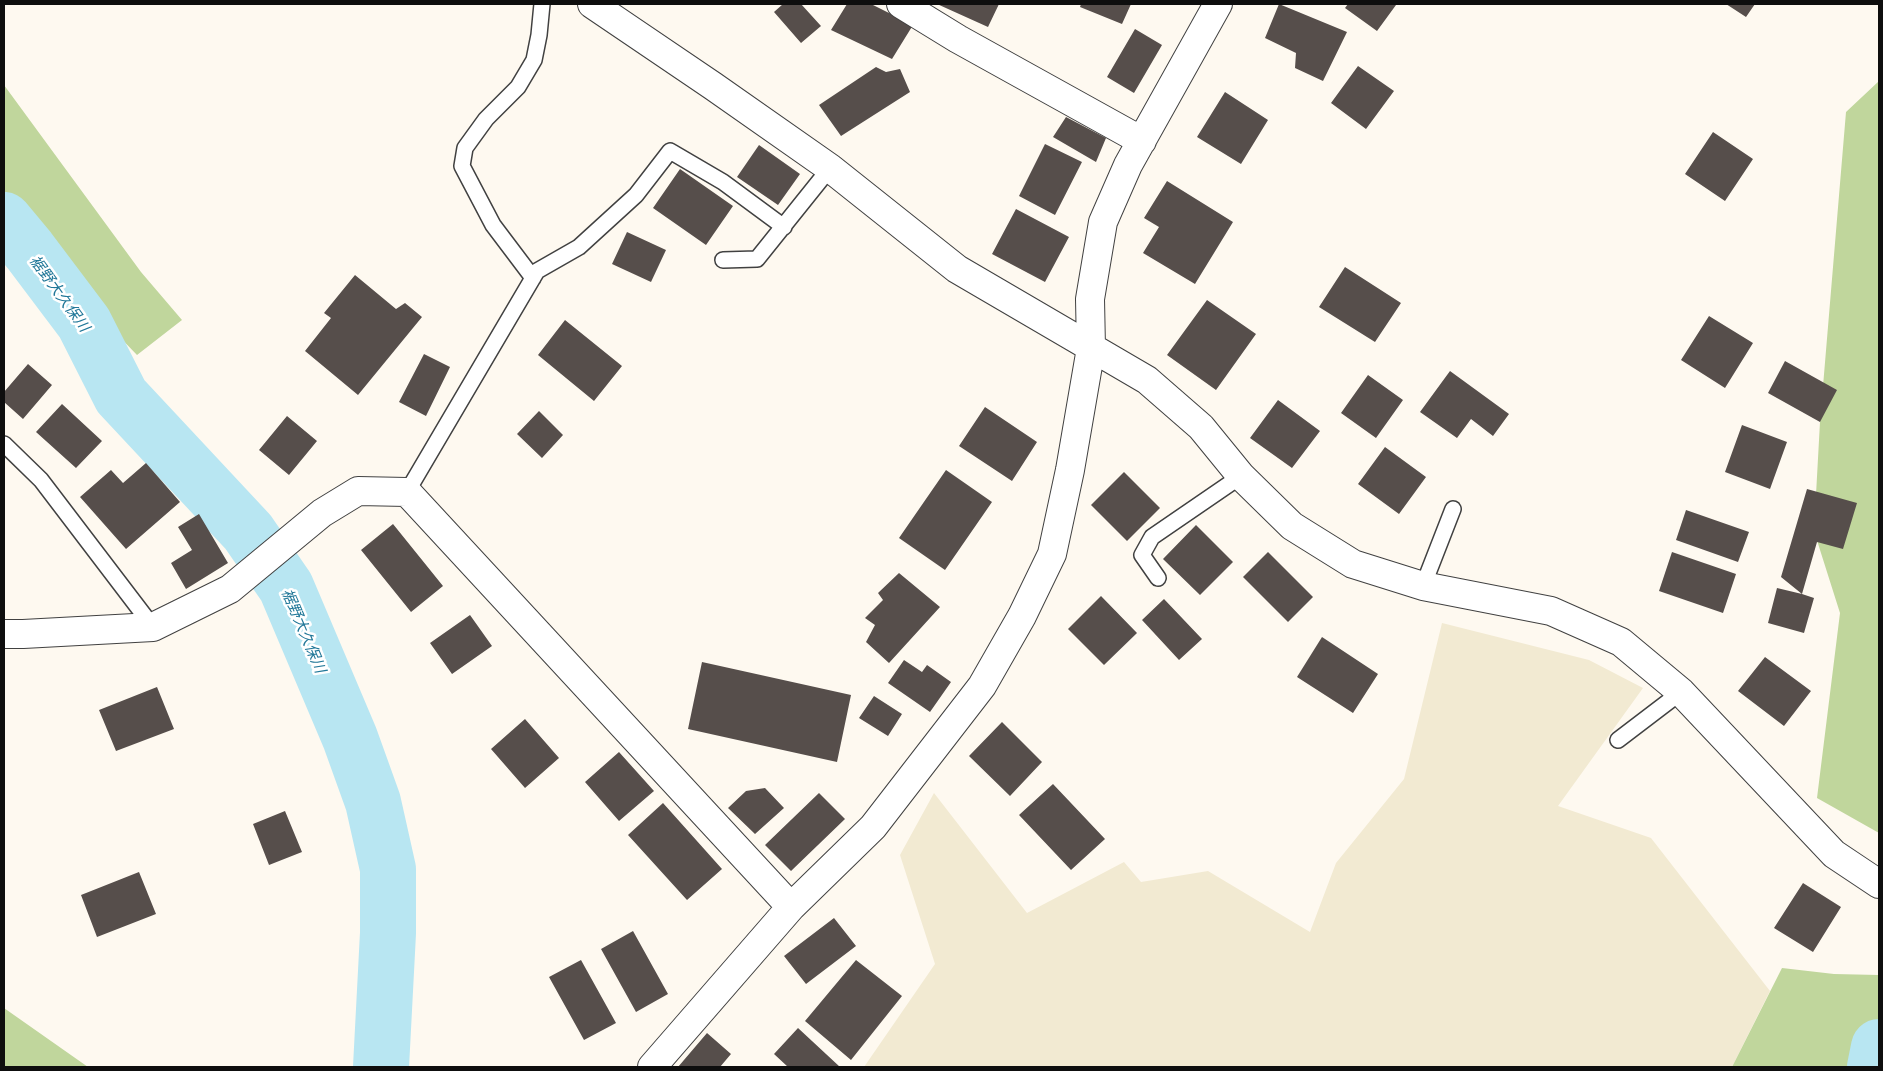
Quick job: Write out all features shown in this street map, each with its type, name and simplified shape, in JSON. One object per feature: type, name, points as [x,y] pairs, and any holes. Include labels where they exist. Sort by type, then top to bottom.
[{"type":"street","points":[[592,4],[830,168],[957,269],[1147,380],[1201,427],[1241,476],[1292,526],[1353,564],[1423,586],[1551,611],[1621,642],[1681,692],[1834,854],[1879,884]]},
{"type":"street","points":[[901,4],[958,39],[1142,141]]},
{"type":"street","points":[[652,1067],[791,907],[873,827],[982,686],[1022,616],[1052,554],[1080,418],[1091,348],[1090,299],[1103,222],[1128,165],[1218,4]]},
{"type":"street","points":[[4,634],[153,627],[230,589],[322,513],[358,491],[407,492],[791,907]]},
{"type":"lane","points":[[533,278],[493,225],[462,166],[465,148],[486,119],[518,87],[534,60],[542,4]]},
{"type":"lane","points":[[407,492],[537,272],[579,247],[636,195],[670,151],[723,182],[784,226]]},
{"type":"lane","points":[[723,260],[758,259],[830,168]]},
{"type":"lane","points":[[4,444],[41,480],[153,627]]},
{"type":"lane","points":[[1158,578],[1142,555],[1152,537],[1241,476]]},
{"type":"lane","points":[[1423,586],[1453,509]]},
{"type":"lane","points":[[1618,740],[1681,692]]},
{"type":"shaded area","points":[[1442,623],[1589,660],[1643,688],[1558,806],[1651,838],[1770,991],[1732,1067],[864,1067],[935,964],[900,855],[934,793],[1027,913],[1124,862],[1141,882],[1208,871],[1310,932],[1336,863],[1404,779]]},
{"type":"green space","points":[[1879,81],[1879,833],[1817,798],[1840,613],[1814,531],[1820,422],[1846,112]]},
{"type":"green space","points":[[4,85],[141,272],[182,320],[137,355],[4,217]]},
{"type":"green space","points":[[1782,968],[1834,974],[1879,975],[1879,1067],[1732,1067]]},
{"type":"green space","points":[[4,1008],[88,1067],[4,1067]]},
{"type":"building","points":[[783,4],[801,4],[821,26],[801,43],[774,12]]},
{"type":"building","points":[[847,4],[871,4],[913,25],[892,59],[831,30]]},
{"type":"building","points":[[937,4],[999,4],[988,27]]},
{"type":"building","points":[[1081,4],[1131,4],[1122,24],[1080,7]]},
{"type":"building","points":[[1279,4],[1347,32],[1323,81],[1295,68],[1296,53],[1265,38]]},
{"type":"building","points":[[1348,4],[1396,5],[1377,31],[1345,8]]},
{"type":"building","points":[[1726,4],[1755,4],[1746,17]]},
{"type":"building","points":[[1135,29],[1162,45],[1134,93],[1107,77]]},
{"type":"building","points":[[1358,66],[1394,91],[1366,129],[1331,103]]},
{"type":"building","points":[[876,67],[886,72],[900,69],[910,92],[841,136],[819,105]]},
{"type":"building","points":[[1225,92],[1268,120],[1241,164],[1197,137]]},
{"type":"building","points":[[1066,117],[1106,138],[1096,162],[1053,137]]},
{"type":"building","points":[[1713,132],[1753,159],[1725,201],[1685,174]]},
{"type":"building","points":[[1045,144],[1082,162],[1055,215],[1019,196]]},
{"type":"building","points":[[759,145],[800,174],[778,205],[737,177]]},
{"type":"building","points":[[680,169],[733,206],[706,245],[653,208]]},
{"type":"building","points":[[1167,181],[1233,222],[1195,284],[1143,253],[1159,227],[1144,218]]},
{"type":"building","points":[[1016,209],[1069,237],[1045,282],[992,254]]},
{"type":"building","points":[[627,232],[666,250],[651,282],[612,264]]},
{"type":"building","points":[[1345,267],[1401,303],[1375,342],[1319,307]]},
{"type":"building","points":[[355,275],[396,309],[405,303],[422,317],[358,395],[305,351],[331,318],[324,313]]},
{"type":"building","points":[[1207,300],[1256,334],[1216,390],[1167,355]]},
{"type":"building","points":[[1709,316],[1753,343],[1725,388],[1681,360]]},
{"type":"building","points":[[565,320],[622,366],[594,401],[538,355]]},
{"type":"building","points":[[424,354],[450,367],[426,416],[399,402]]},
{"type":"building","points":[[1785,361],[1837,390],[1820,422],[1768,393]]},
{"type":"building","points":[[28,364],[52,385],[23,419],[4,402],[4,392]]},
{"type":"building","points":[[1450,371],[1509,414],[1493,436],[1471,419],[1457,438],[1420,412]]},
{"type":"building","points":[[1368,375],[1403,400],[1376,438],[1341,413]]},
{"type":"building","points":[[1278,400],[1320,431],[1292,468],[1250,438]]},
{"type":"building","points":[[62,404],[102,441],[76,468],[36,432]]},
{"type":"building","points":[[985,407],[1037,442],[1012,481],[959,446]]},
{"type":"building","points":[[539,411],[563,435],[542,458],[517,434]]},
{"type":"building","points":[[287,416],[317,441],[289,475],[259,450]]},
{"type":"building","points":[[1742,425],[1787,442],[1770,489],[1725,472]]},
{"type":"building","points":[[1385,447],[1426,477],[1399,514],[1358,484]]},
{"type":"building","points":[[146,463],[180,502],[126,549],[80,497],[111,470],[123,483]]},
{"type":"building","points":[[946,470],[992,502],[945,570],[899,538]]},
{"type":"building","points":[[1124,472],[1160,508],[1127,541],[1091,505]]},
{"type":"building","points":[[1807,489],[1857,503],[1843,549],[1817,542],[1802,594],[1781,577]]},
{"type":"building","points":[[1686,510],[1749,532],[1738,562],[1676,540]]},
{"type":"building","points":[[199,514],[228,563],[186,589],[171,563],[192,550],[178,527]]},
{"type":"building","points":[[393,524],[443,586],[411,612],[361,550]]},
{"type":"building","points":[[1196,525],[1233,562],[1200,595],[1163,559]]},
{"type":"building","points":[[1268,552],[1313,597],[1288,622],[1243,577]]},
{"type":"building","points":[[1672,552],[1736,574],[1723,613],[1659,591]]},
{"type":"building","points":[[899,573],[940,607],[889,663],[866,642],[875,625],[865,618],[883,600],[878,593]]},
{"type":"building","points":[[1777,588],[1814,598],[1804,633],[1768,623]]},
{"type":"building","points":[[1101,596],[1137,633],[1104,665],[1068,629]]},
{"type":"building","points":[[1164,599],[1202,639],[1179,660],[1142,620]]},
{"type":"building","points":[[470,615],[492,646],[452,674],[430,643]]},
{"type":"building","points":[[1322,637],[1378,674],[1353,713],[1297,677]]},
{"type":"building","points":[[1765,657],[1811,691],[1784,726],[1738,691]]},
{"type":"building","points":[[904,660],[922,672],[927,665],[951,682],[930,712],[888,683]]},
{"type":"building","points":[[702,662],[851,695],[837,762],[688,729]]},
{"type":"building","points":[[157,687],[174,729],[116,751],[99,710]]},
{"type":"building","points":[[874,696],[902,714],[888,736],[859,718]]},
{"type":"building","points":[[525,719],[559,758],[525,788],[491,749]]},
{"type":"building","points":[[1002,722],[1042,762],[1010,796],[969,756]]},
{"type":"building","points":[[619,752],[654,791],[619,821],[585,782]]},
{"type":"building","points":[[1053,784],[1105,839],[1071,870],[1019,815]]},
{"type":"building","points":[[765,788],[784,808],[755,834],[728,808],[746,791]]},
{"type":"building","points":[[819,793],[845,819],[791,871],[765,845]]},
{"type":"building","points":[[663,803],[722,869],[687,900],[628,835]]},
{"type":"building","points":[[285,811],[302,852],[269,865],[253,824]]},
{"type":"building","points":[[139,872],[156,914],[97,937],[81,895]]},
{"type":"building","points":[[1803,883],[1841,907],[1813,952],[1774,928]]},
{"type":"building","points":[[834,918],[856,946],[806,984],[784,956]]},
{"type":"building","points":[[633,931],[668,994],[636,1012],[601,949]]},
{"type":"building","points":[[581,960],[616,1023],[584,1040],[549,977]]},
{"type":"building","points":[[856,960],[902,996],[851,1060],[805,1021]]},
{"type":"building","points":[[798,1028],[840,1067],[788,1067],[774,1054]]},
{"type":"building","points":[[707,1033],[731,1054],[720,1067],[678,1067]]},
{"type":"waterway","name":"裾野大久保川","points":[[4,220],[84,323],[121,396],[248,532],[286,587],[350,738],[373,802],[388,869],[388,933],[381,1067]]},
{"type":"waterway","points":[[1875,1067],[1879,1047]]}]
